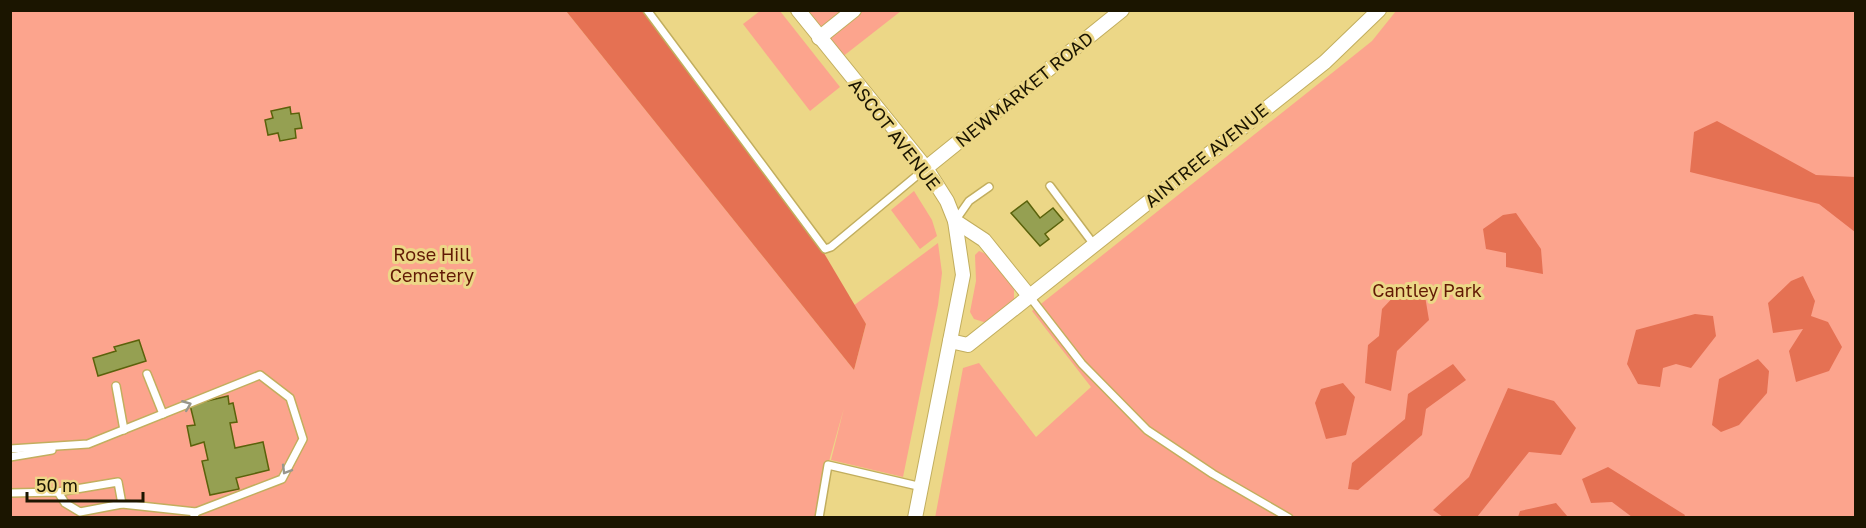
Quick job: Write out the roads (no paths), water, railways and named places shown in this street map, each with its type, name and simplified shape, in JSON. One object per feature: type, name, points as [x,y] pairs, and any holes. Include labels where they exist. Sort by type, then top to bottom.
[{"type":"street","name":"ASCOT AVENUE","points":[[798,10],[926,168],[947,201],[955,221],[963,275],[915,518]]},
{"type":"street","points":[[819,38],[854,10]]},
{"type":"street","name":"NEWMARKET ROAD","points":[[926,168],[1122,10]]},
{"type":"street","name":"AINTREE AVENUE","points":[[950,341],[968,345],[1325,62],[1379,10]]},
{"type":"street","points":[[955,221],[984,240],[1030,297]]},
{"type":"lane","points":[[647,10],[825,249],[831,247],[926,168]]},
{"type":"lane","points":[[1050,186],[1095,246]]},
{"type":"lane","points":[[955,221],[969,201],[989,187]]},
{"type":"lane","points":[[1030,297],[1082,364],[1147,430],[1213,474],[1289,518]]},
{"type":"lane","points":[[147,374],[163,414]]},
{"type":"lane","points":[[10,458],[87,444],[260,375],[290,398],[303,440],[282,478],[194,515],[122,504],[80,512],[65,503],[58,492]]},
{"type":"lane","points":[[116,387],[124,430]]},
{"type":"lane","points":[[10,449],[87,444]]},
{"type":"lane","points":[[819,518],[828,465],[922,487]]},
{"type":"lane","points":[[10,493],[58,492],[118,483],[122,504]]},
{"type":"park label","name":"Rose Hill Cemetery","points":[[432,264]]},
{"type":"park label","name":"Cantley Park","points":[[1427,290]]}]
